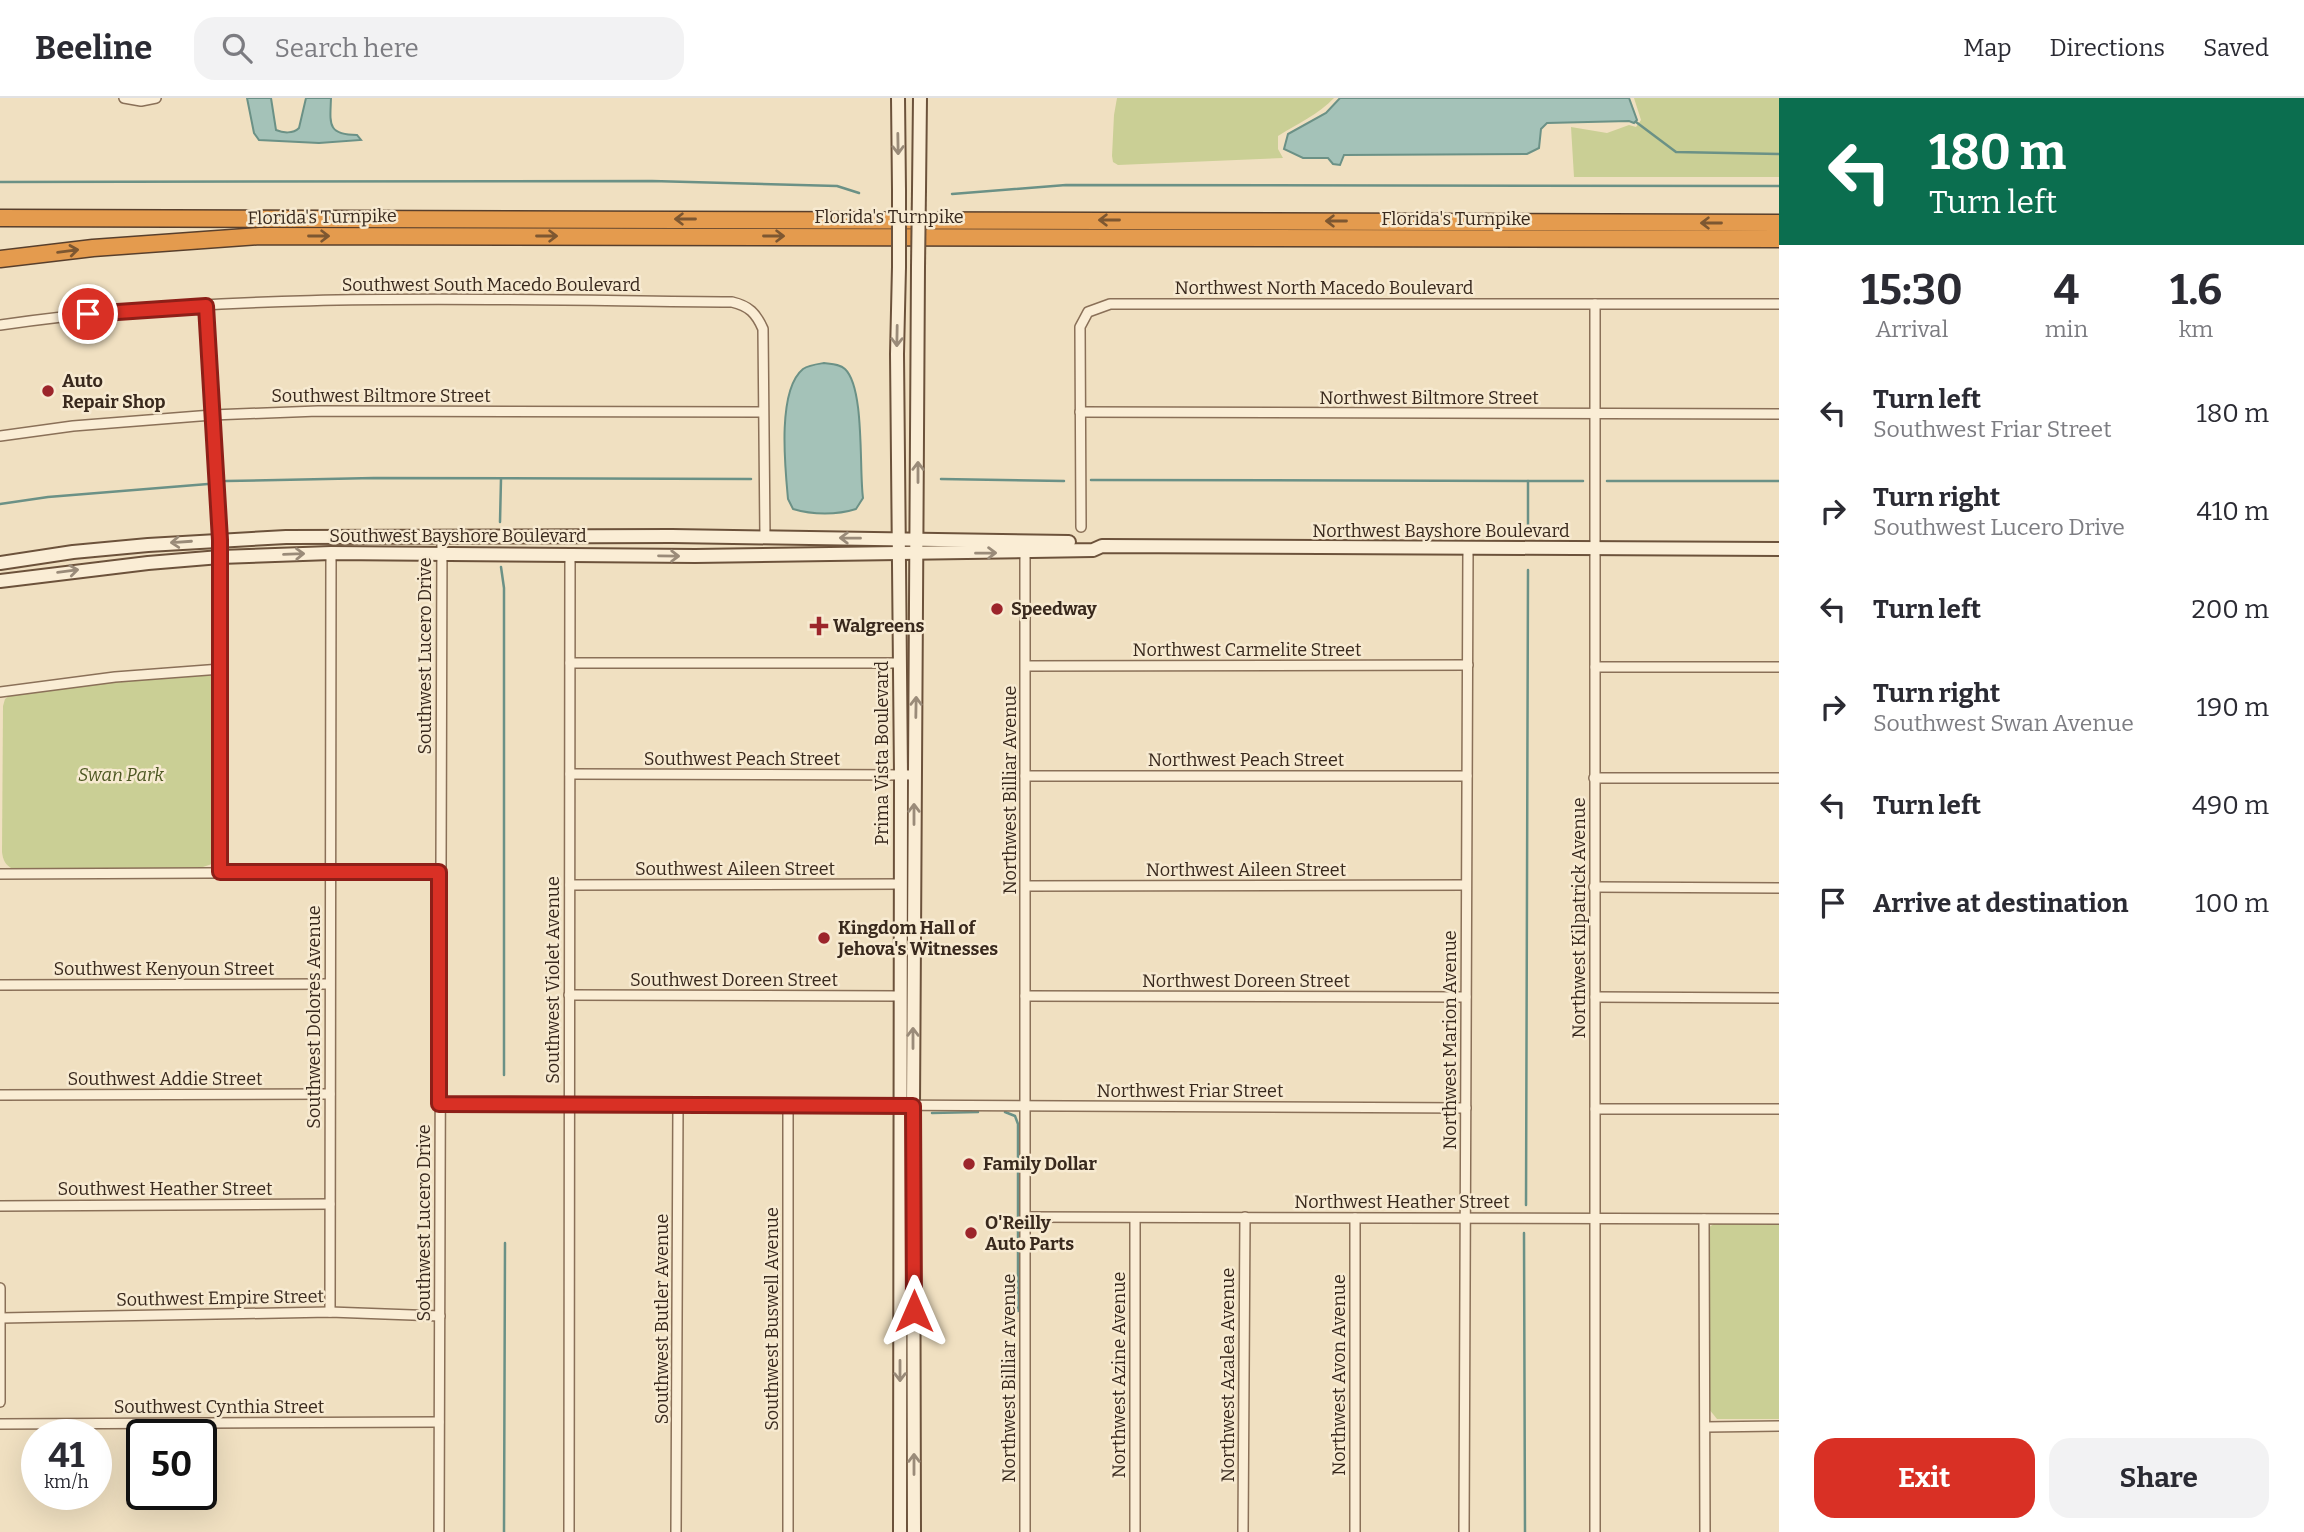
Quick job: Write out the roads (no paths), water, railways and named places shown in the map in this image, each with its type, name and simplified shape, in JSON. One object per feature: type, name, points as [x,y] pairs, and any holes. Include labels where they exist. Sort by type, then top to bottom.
[{"type":"highway","name":"Florida's Turnpike","points":[[0,218],[1779,223]]},
{"type":"highway","name":"Florida's Turnpike","points":[[0,259],[93,248],[260,236],[1779,239]]},
{"type":"main road","name":"Prima Vista Boulevard","points":[[898,98],[897,354],[901,775],[899,996],[906,1107]]},
{"type":"main road","name":"Prima Vista Boulevard","points":[[906,1107],[918,554],[919,98]]},
{"type":"main road","name":"Southwest Bayshore Boulevard","points":[[2,566],[101,550],[220,540],[442,535],[918,540]]},
{"type":"main road","points":[[629,555],[634,545],[640,543],[690,542],[699,536]]},
{"type":"main road","points":[[550,554],[560,549],[608,548],[618,543],[622,537]]},
{"type":"main road","name":"Northwest Bayshore Boulevard","points":[[918,540],[1094,542],[1102,547]]},
{"type":"main road","name":"Northwest Bayshore Boulevard","points":[[918,554],[1026,553],[1093,550],[1102,547],[1779,549]]},
{"type":"main road","points":[[20,578],[20,569],[26,565],[92,556],[101,550]]},
{"type":"main road","name":"Southwest Bayshore Boulevard","points":[[0,581],[220,556],[331,553],[918,554]]},
{"type":"main road","points":[[900,1532],[906,1107]]},
{"type":"main road","points":[[906,1107],[914,1532]]},
{"type":"street","points":[[124,98],[141,101],[156,98]]},
{"type":"street","name":"Southwest South Macedo Boulevard","points":[[0,326],[63,316],[347,300],[744,304],[752,310],[763,329],[765,537]]},
{"type":"street","name":"Northwest North Macedo Boulevard","points":[[1080,527],[1080,327],[1088,312],[1110,304],[1779,304]]},
{"type":"street","name":"Northwest Kilpatrick Avenue","points":[[1595,304],[1595,1532]]},
{"type":"street","points":[[206,306],[220,540],[220,872]]},
{"type":"street","name":"Southwest Biltmore Street","points":[[0,436],[73,426],[212,415],[318,411],[763,412]]},
{"type":"street","name":"Northwest Biltmore Street","points":[[1080,412],[1779,414]]},
{"type":"street","name":"Southwest Lucero Drive","points":[[439,1532],[442,535]]},
{"type":"street","name":"Northwest Marion Avenue","points":[[1464,1532],[1468,549]]},
{"type":"street","name":"Southwest Dolores Avenue","points":[[330,1312],[331,553]]},
{"type":"street","name":"Northwest Billiar Avenue","points":[[1024,1532],[1026,553]]},
{"type":"street","name":"Southwest Violet Avenue","points":[[569,1532],[570,554]]},
{"type":"street","points":[[570,663],[899,663]]},
{"type":"street","name":"Northwest Carmelite Street","points":[[1026,666],[1468,665]]},
{"type":"street","points":[[1595,667],[1779,667]]},
{"type":"street","points":[[0,692],[115,677],[221,669]]},
{"type":"street","name":"Southwest Peach Street","points":[[570,774],[915,775]]},
{"type":"street","name":"Northwest Peach Street","points":[[1025,776],[1467,776]]},
{"type":"street","points":[[1594,778],[1779,778]]},
{"type":"street","points":[[0,874],[439,872]]},
{"type":"street","name":"Southwest Aileen Street","points":[[570,886],[900,884]]},
{"type":"street","name":"Northwest Aileen Street","points":[[1026,886],[1466,885]]},
{"type":"street","points":[[1594,887],[1779,888]]},
{"type":"street","name":"Southwest Kenyoun Street","points":[[0,985],[329,984]]},
{"type":"street","name":"Southwest Doreen Street","points":[[569,995],[899,996]]},
{"type":"street","name":"Northwest Doreen Street","points":[[1025,996],[1466,997]]},
{"type":"street","points":[[1595,997],[1779,998]]},
{"type":"street","name":"Southwest Addie Street","points":[[0,1095],[330,1094]]},
{"type":"street","name":"Northwest Friar Street","points":[[439,1104],[1466,1108]]},
{"type":"street","name":"Southwest Butler Avenue","points":[[677,1532],[678,1106]]},
{"type":"street","name":"Southwest Buswell Avenue","points":[[788,1532],[789,1106]]},
{"type":"street","points":[[1595,1109],[1779,1109]]},
{"type":"street","name":"Southwest Heather Street","points":[[0,1206],[330,1204]]},
{"type":"street","name":"Northwest Heather Street","points":[[1026,1217],[1779,1219]]},
{"type":"street","name":"Northwest Azalea Avenue","points":[[1244,1532],[1245,1217]]},
{"type":"street","name":"Northwest Azine Avenue","points":[[1135,1218],[1135,1532]]},
{"type":"street","name":"Northwest Avon Avenue","points":[[1355,1218],[1355,1532]]},
{"type":"street","points":[[1704,1219],[1705,1532]]},
{"type":"street","points":[[0,1288],[0,1402]]},
{"type":"street","name":"Southwest Empire Street","points":[[1,1318],[330,1312],[440,1316]]},
{"type":"street","name":"Southwest Cynthia Street","points":[[0,1424],[439,1422]]},
{"type":"street","points":[[1706,1427],[1779,1426]]},
{"type":"water","points":[[247,98],[271,98],[276,130],[288,132],[299,128],[306,98],[331,98],[332,126],[340,133],[357,135],[361,140],[319,143],[259,140],[254,133]]},
{"type":"water","points":[[1340,98],[1629,98],[1637,120],[1634,123],[1547,123],[1541,129],[1539,148],[1527,154],[1344,155],[1340,165],[1333,164],[1328,158],[1303,158],[1284,149],[1288,134],[1326,113]]},
{"type":"water","points":[[824,363],[845,369],[856,393],[863,498],[856,509],[825,514],[793,509],[788,499],[785,449],[786,411],[795,379],[803,369]]},
{"type":"waterway","points":[[1636,122],[1676,152],[1779,154]]},
{"type":"waterway","points":[[0,182],[652,181],[837,186],[859,193]]},
{"type":"waterway","points":[[952,194],[1066,185],[1779,186]]},
{"type":"waterway","points":[[226,481],[374,478],[751,479]]},
{"type":"waterway","points":[[500,522],[501,479]]},
{"type":"waterway","points":[[941,479],[1064,481]]},
{"type":"waterway","points":[[1091,480],[1583,481]]},
{"type":"waterway","points":[[1528,481],[1528,525]]},
{"type":"waterway","points":[[1607,481],[1779,481]]},
{"type":"waterway","points":[[0,504],[48,497],[208,484]]},
{"type":"waterway","points":[[501,567],[504,588],[504,1075]]},
{"type":"waterway","points":[[1526,1205],[1528,570]]},
{"type":"waterway","points":[[932,1113],[978,1112]]},
{"type":"waterway","points":[[1005,1112],[1015,1116],[1018,1124],[1018,1311]]},
{"type":"waterway","points":[[1524,1233],[1525,1532]]},
{"type":"waterway","points":[[504,1532],[505,1243]]},
{"type":"place","name":"Auto Repair Shop","points":[[48,391]]},
{"type":"place","name":"Speedway","points":[[997,609]]},
{"type":"place","name":"Walgreens","points":[[819,626]]},
{"type":"place","name":"Kingdom Hall of Jehova's Witnesses","points":[[824,938]]},
{"type":"place","name":"Family Dollar","points":[[969,1164]]},
{"type":"place","name":"O'Reilly Auto Parts","points":[[971,1233]]},
{"type":"park label","name":"Swan Park","points":[[121,775]]}]
